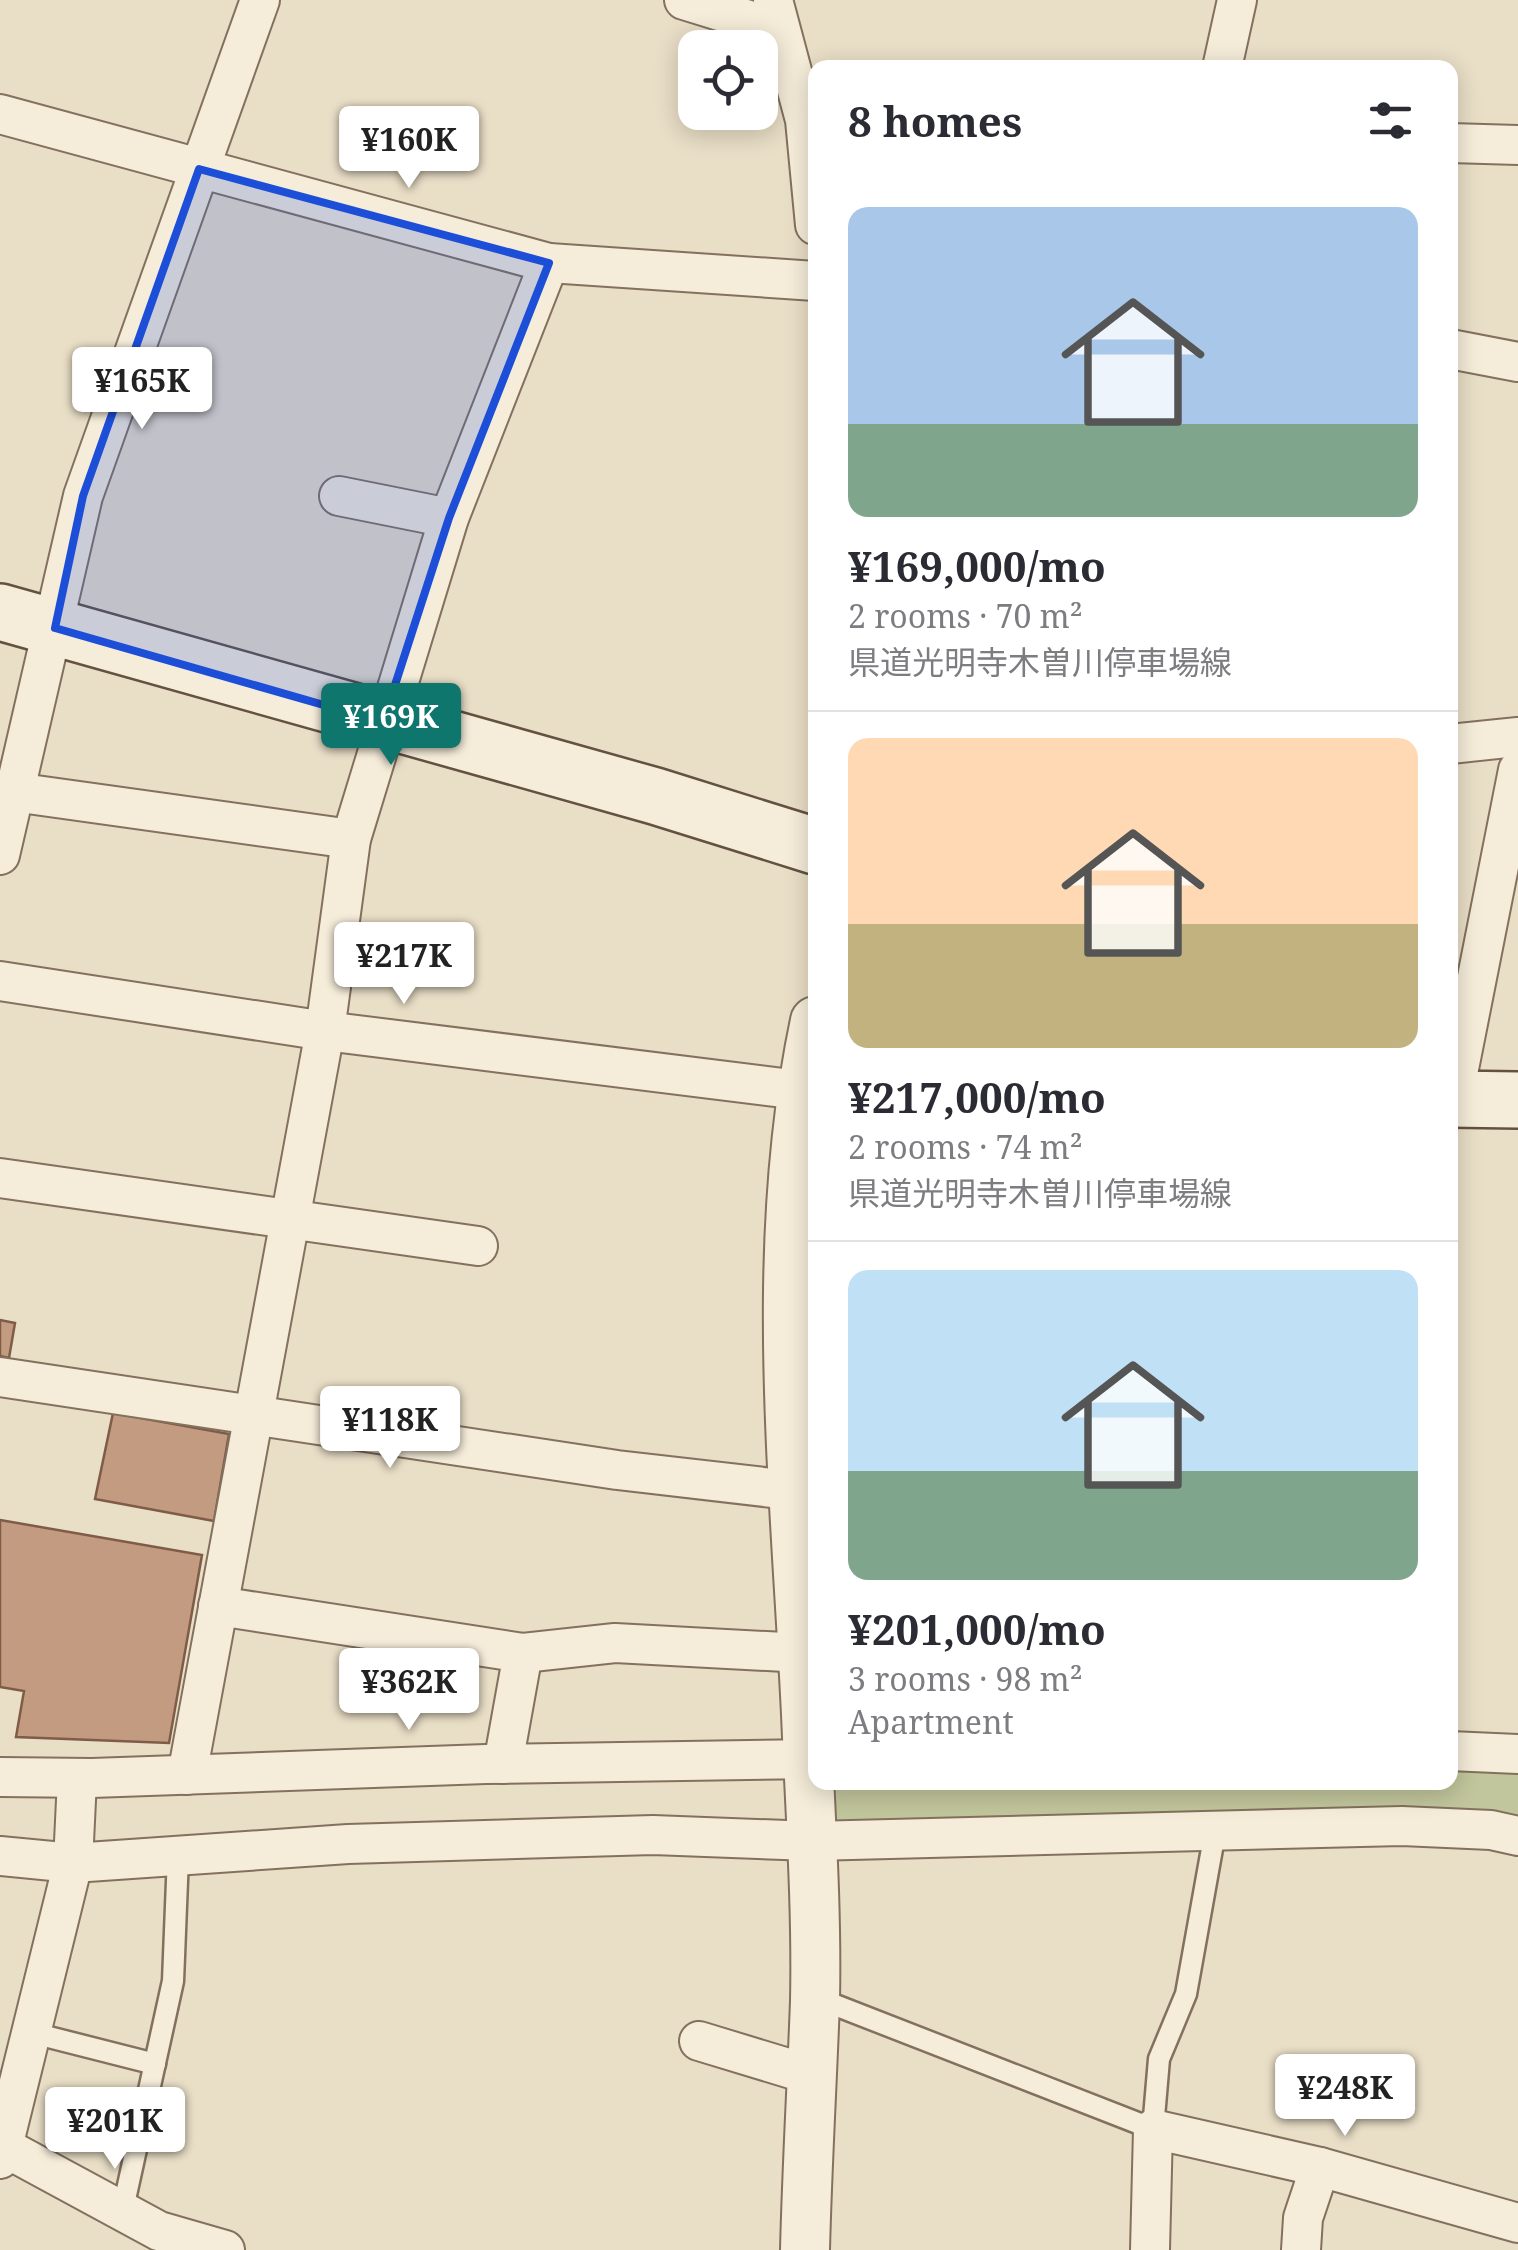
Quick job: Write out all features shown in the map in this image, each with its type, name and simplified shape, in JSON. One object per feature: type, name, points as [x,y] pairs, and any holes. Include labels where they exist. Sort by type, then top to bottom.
[{"type":"main road","points":[[0,612],[656,796],[808,844]]},
{"type":"main road","points":[[1458,1099],[1518,1100]]},
{"type":"street","points":[[0,856],[8,792],[55,628],[83,496],[260,0]]},
{"type":"street","points":[[684,0],[776,14],[808,114]]},
{"type":"street","points":[[1224,60],[1237,0]]},
{"type":"street","points":[[0,114],[550,263],[808,281]]},
{"type":"street","points":[[1458,142],[1518,144]]},
{"type":"street","points":[[188,1774],[324,1031],[351,839],[383,722],[448,518],[550,263]]},
{"type":"street","points":[[1458,351],[1518,362]]},
{"type":"street","points":[[338,496],[448,518]]},
{"type":"street","points":[[1458,743],[1518,736]]},
{"type":"street","points":[[1458,1069],[1518,770]]},
{"type":"street","points":[[8,792],[351,839]]},
{"type":"street","points":[[0,981],[324,1031],[807,1093],[788,1259],[790,1490],[808,1712]]},
{"type":"street","points":[[0,1178],[478,1246]]},
{"type":"street","points":[[0,1376],[253,1417],[790,1490]]},
{"type":"street","points":[[218,1606],[522,1653],[615,1643],[803,1653]]},
{"type":"street","points":[[503,1764],[522,1653]]},
{"type":"street","points":[[1458,1751],[1518,1754]]},
{"type":"street","points":[[0,1777],[77,1779],[503,1764],[808,1759]]},
{"type":"street","points":[[77,1779],[73,1862],[1,2150],[159,2231],[220,2249]]},
{"type":"street","points":[[804,2250],[815,1998],[812,1790]]},
{"type":"street","points":[[0,1856],[73,1862],[348,1844],[653,1834],[812,1841],[1402,1826],[1518,1836]]},
{"type":"street","points":[[698,2041],[811,2076]]},
{"type":"street","points":[[1150,2250],[1153,2128],[1320,2167],[1518,2223]]},
{"type":"street","points":[[1301,2250],[1303,2218],[1320,2167]]},
{"type":"lane","points":[[815,1998],[1153,2128],[1159,2059],[1186,1994],[1215,1832]]},
{"type":"lane","points":[[122,2213],[173,1981],[178,1856]]},
{"type":"lane","points":[[29,2032],[155,2064]]},
{"type":"highlighted area","points":[[199,169],[549,263],[449,518],[383,722],[55,628],[83,496]]},
{"type":"green space","points":[[1458,1751],[1518,1754],[1518,1836],[812,1841],[815,1790],[1458,1790]]},
{"type":"building","points":[[0,1320],[15,1323],[9,1358],[0,1356]]},
{"type":"building","points":[[113,1413],[229,1434],[214,1521],[95,1499]]},
{"type":"building","points":[[0,1520],[202,1555],[169,1743],[16,1737],[24,1691],[0,1687]]}]
